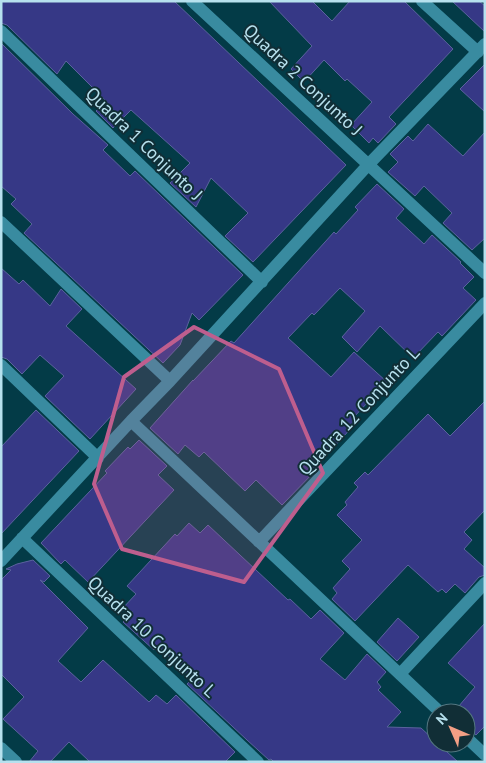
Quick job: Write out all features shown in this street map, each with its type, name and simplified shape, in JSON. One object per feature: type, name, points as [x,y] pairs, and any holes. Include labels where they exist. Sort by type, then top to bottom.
[{"type":"street","name":"Quadra 2 Conjunto J","points":[[192,1],[485,273]]},
{"type":"street","points":[[1,561],[131,421],[170,382],[368,165],[481,48],[422,1]]},
{"type":"street","name":"Quadra 1 Conjunto J","points":[[1,31],[262,282]]},
{"type":"street","points":[[1,222],[170,382]]},
{"type":"street","name":"Quadra 12 Conjunto L","points":[[259,542],[485,303]]},
{"type":"street","points":[[1,365],[98,458]]},
{"type":"street","points":[[131,421],[430,703]]},
{"type":"street","name":"Quadra 10 Conjunto L","points":[[22,538],[258,762]]},
{"type":"street","points":[[400,674],[485,583]]},
{"type":"street","points":[[1,748],[16,762]]},
{"type":"highlighted area","points":[[194,327],[279,369],[323,473],[244,582],[122,549],[94,484],[124,377]]},
{"type":"building","points":[[1,1],[174,1],[346,165],[253,262],[225,236],[248,213],[211,178],[196,207],[170,183],[190,163],[131,110],[113,128],[96,111],[106,101],[66,61],[57,74],[7,25],[1,23]]},
{"type":"building","points":[[269,1],[312,1],[332,21],[350,1],[404,1],[453,49],[389,117],[396,124],[378,143],[373,138],[369,143],[351,125],[372,102],[347,79],[345,81],[324,60],[304,82],[291,69],[312,46]]},
{"type":"building","points":[[452,1],[479,1],[485,6],[485,32]]},
{"type":"building","points":[[1,43],[73,114],[108,145],[103,150],[130,176],[135,171],[243,275],[199,320],[192,313],[180,345],[163,363],[24,233],[32,224],[11,204],[16,199],[1,186]]},
{"type":"building","points":[[485,64],[485,112],[460,89]]},
{"type":"building","points":[[428,124],[463,156],[485,132],[485,238],[472,250],[443,223],[452,213],[424,186],[415,196],[388,172],[398,162],[390,154],[408,136],[413,141]]},
{"type":"building","points":[[377,184],[404,209],[396,218],[424,244],[432,235],[474,277],[463,288],[476,300],[442,336],[438,332],[413,358],[380,326],[357,352],[342,337],[365,311],[340,288],[288,338],[331,377],[354,352],[387,382],[352,419],[356,423],[316,466],[318,468],[282,505],[256,480],[245,491],[204,452],[199,457],[185,445],[178,454],[150,428],[231,341],[234,343],[334,232],[336,234],[358,210],[355,207]]},
{"type":"building","points":[[1,268],[19,284],[23,280],[50,306],[61,289],[82,309],[66,326],[136,389],[90,439],[45,396],[64,376],[40,355],[22,374],[7,359],[1,357]]},
{"type":"building","points":[[485,401],[485,510],[464,532],[472,540],[464,549],[485,568],[485,575],[479,577],[465,593],[455,584],[446,593],[442,589],[438,592],[408,565],[355,621],[332,599],[337,593],[333,588],[350,569],[342,561],[362,540],[337,515],[347,505],[345,502],[358,487],[354,483],[365,472],[368,475],[428,414],[450,436]]},
{"type":"building","points":[[36,410],[79,451],[1,534],[1,447]]},
{"type":"building","points":[[139,440],[167,466],[158,475],[174,490],[88,582],[65,560],[61,564],[41,543],[107,473],[105,471],[128,447],[130,449]]},
{"type":"building","points":[[189,523],[200,533],[208,525],[311,619],[320,610],[344,633],[320,659],[345,680],[367,654],[386,672],[377,682],[381,687],[378,690],[401,712],[387,727],[421,728],[426,733],[426,753],[448,753],[458,762],[274,762],[271,759],[269,760],[187,684],[192,679],[158,646],[154,650],[123,622],[133,612],[122,609],[136,594],[127,586],[175,534],[177,536]]},
{"type":"building","points":[[33,560],[50,576],[44,582],[40,580],[88,628],[58,661],[81,682],[103,660],[149,702],[156,695],[167,704],[176,695],[235,752],[225,762],[90,762],[69,742],[50,762],[29,762],[38,751],[3,719],[24,697],[1,674],[1,580],[11,570],[6,569]]},
{"type":"building","points":[[398,618],[419,637],[397,661],[377,642]]},
{"type":"building","points":[[485,623],[485,726],[476,735],[476,703],[461,703],[475,687],[448,663]]}]
